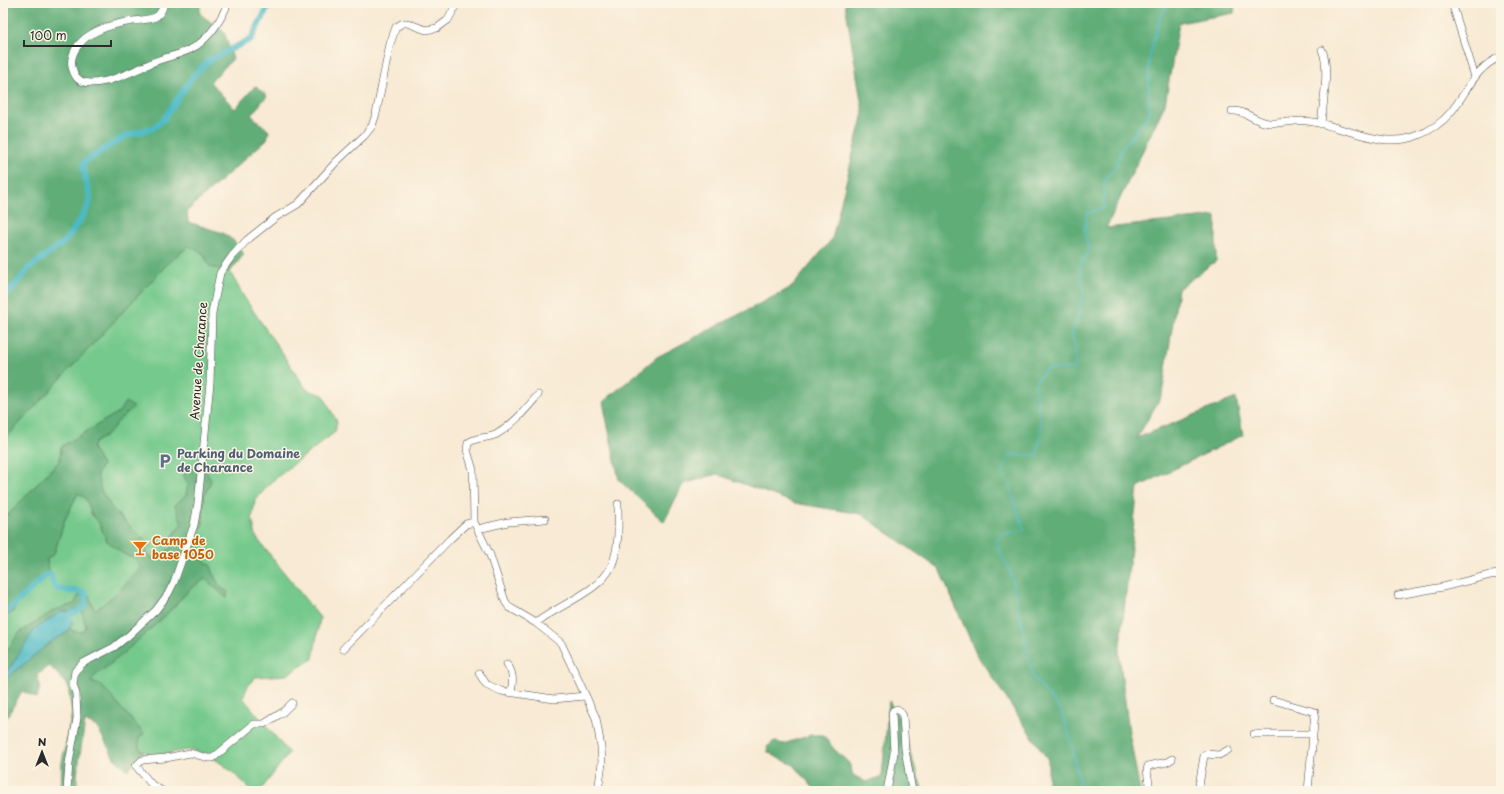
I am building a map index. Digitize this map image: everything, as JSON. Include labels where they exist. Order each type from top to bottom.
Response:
[{"type":"street","points":[[164,3],[161,11],[156,17],[118,24],[86,37],[72,58],[74,76],[84,82],[99,83],[110,81],[158,60],[188,50],[195,46],[214,29],[223,15],[228,3]]},
{"type":"street","name":"Avenue de Charance","points":[[67,791],[69,763],[77,718],[76,694],[73,684],[75,672],[83,663],[114,646],[128,636],[156,610],[168,594],[174,582],[194,525],[198,503],[210,390],[212,313],[220,273],[225,264],[247,240],[276,217],[298,204],[337,161],[364,136],[372,126],[376,114],[390,44],[396,26],[407,23],[426,30],[437,28],[448,20],[457,3]]},
{"type":"street","points":[[1452,3],[1475,77]]},
{"type":"street","points":[[1321,124],[1326,66],[1325,57],[1322,50]]},
{"type":"street","points":[[1232,112],[1244,112],[1258,120],[1270,123],[1306,121],[1370,138],[1407,139],[1434,128],[1441,122],[1451,112],[1475,77],[1487,64],[1501,57]]},
{"type":"street","points":[[538,395],[519,416],[496,434],[474,439],[468,443],[467,450],[473,470],[476,525],[490,555],[500,589],[509,607],[536,623],[561,643],[593,711],[598,727],[602,763],[598,791]]},
{"type":"street","points":[[536,623],[599,583],[606,576],[612,567],[618,538],[618,504]]},
{"type":"street","points":[[343,649],[466,524],[476,525],[545,519]]},
{"type":"street","points":[[1398,595],[1443,587],[1490,575],[1501,574]]},
{"type":"street","points":[[507,664],[512,671],[513,681],[510,692]]},
{"type":"street","points":[[479,673],[486,684],[501,691],[554,699],[585,696]]},
{"type":"street","points":[[1273,700],[1315,712],[1308,791]]},
{"type":"street","points":[[162,791],[152,785],[136,766],[142,760],[166,758],[190,753],[213,758],[254,724],[264,724],[283,712],[292,703]]},
{"type":"street","points":[[886,791],[894,753],[892,713],[897,709],[900,710],[903,716],[905,749],[912,791]]},
{"type":"street","points":[[1254,734],[1313,734]]},
{"type":"street","points":[[1198,791],[1204,756],[1206,754],[1219,756],[1228,750]]},
{"type":"street","points":[[1150,791],[1147,770],[1148,766],[1167,762],[1172,759]]},
{"type":"green space","points":[[3,3],[200,3],[200,14],[224,32],[233,59],[210,82],[235,109],[255,86],[267,96],[251,115],[269,131],[267,139],[187,211],[188,222],[223,233],[234,241],[244,254],[230,272],[210,267],[203,253],[189,246],[171,260],[3,441]]},
{"type":"green space","points":[[845,3],[1235,3],[1234,13],[1179,23],[1165,104],[1106,228],[1216,216],[1216,261],[1178,289],[1162,395],[1137,438],[1236,398],[1243,435],[1138,487],[1119,654],[1129,732],[1140,791],[1048,791],[1048,760],[977,655],[939,569],[861,514],[794,503],[717,474],[683,484],[664,522],[619,480],[603,402],[657,357],[792,287],[832,239],[863,113]]},
{"type":"green space","points":[[189,246],[203,253],[210,267],[230,272],[244,297],[307,390],[323,395],[337,422],[335,432],[271,482],[255,501],[252,518],[256,537],[320,618],[313,659],[286,675],[256,677],[248,685],[243,698],[289,753],[260,791],[253,791],[219,762],[211,757],[195,751],[188,750],[167,754],[153,754],[139,748],[139,738],[144,734],[126,713],[91,682],[95,676],[119,657],[166,615],[191,588],[205,579],[227,598],[227,591],[222,589],[215,578],[211,566],[200,557],[197,534],[203,524],[204,496],[211,481],[189,484],[186,496],[175,505],[182,523],[173,536],[172,548],[154,559],[145,552],[150,546],[114,511],[101,491],[97,474],[102,465],[92,448],[95,442],[106,436],[121,418],[133,407],[119,412],[61,447],[60,460],[8,515],[3,512],[3,441],[171,260]]},
{"type":"green space","points":[[125,402],[134,407],[121,418],[106,436],[95,442],[92,448],[102,466],[97,474],[101,491],[114,511],[151,546],[145,553],[154,559],[172,548],[173,536],[182,523],[175,505],[186,495],[188,484],[183,475],[189,469],[206,470],[211,481],[204,496],[203,524],[197,534],[200,557],[211,566],[215,578],[222,589],[227,591],[227,598],[205,579],[191,588],[166,615],[119,657],[95,676],[91,682],[101,685],[144,734],[139,738],[139,748],[144,753],[128,770],[114,758],[97,727],[85,721],[77,775],[77,791],[61,791],[62,762],[72,713],[68,686],[50,666],[37,675],[40,686],[37,698],[22,691],[3,724],[3,681],[53,640],[65,634],[70,628],[72,631],[82,632],[86,627],[82,610],[76,608],[71,612],[62,611],[35,629],[9,669],[3,674],[3,657],[19,633],[55,610],[74,604],[79,595],[89,595],[93,608],[97,609],[117,593],[140,568],[135,558],[125,555],[107,541],[98,521],[92,515],[86,499],[78,493],[65,519],[54,554],[47,559],[48,572],[18,600],[13,612],[3,618],[3,512],[8,515],[60,460],[61,447],[119,412]]},
{"type":"green space","points":[[78,493],[86,498],[92,515],[98,521],[107,541],[125,555],[135,558],[140,568],[117,593],[97,609],[93,608],[92,602],[74,604],[55,610],[19,633],[3,657],[3,618],[13,612],[18,600],[47,572],[47,559],[54,553],[65,519]]},
{"type":"green space","points":[[76,608],[82,610],[86,627],[82,632],[72,631],[70,628],[72,624],[71,612]]},
{"type":"green space","points":[[889,701],[898,716],[923,791],[816,791],[794,765],[768,752],[767,747],[774,741],[783,744],[811,735],[823,735],[834,749],[849,763],[853,775],[866,782],[882,776]]},
{"type":"water","points":[[62,611],[71,612],[72,624],[65,634],[53,640],[3,681],[3,674],[9,669],[35,629]]},
{"type":"waterway","points":[[3,300],[28,269],[65,241],[81,219],[89,204],[90,197],[83,164],[125,136],[153,128],[163,120],[194,75],[208,61],[251,39],[270,3]]},
{"type":"waterway","points":[[1081,791],[1068,730],[1060,709],[1033,677],[1010,571],[995,542],[1002,534],[1024,530],[1010,488],[1002,471],[1010,455],[1037,455],[1042,426],[1034,384],[1047,369],[1075,368],[1076,355],[1072,335],[1084,293],[1080,265],[1089,251],[1084,230],[1087,213],[1104,208],[1104,180],[1116,168],[1121,150],[1149,115],[1149,58],[1160,17],[1169,3]]},
{"type":"waterway","points":[[3,615],[46,575],[51,575],[53,584],[56,588],[85,593],[85,606],[72,614],[67,620]]},
{"type":"place","name":"Parking du Domaine de Charance","points":[[165,461]]},
{"type":"place","name":"Camp de base 1050","points":[[140,548]]}]
